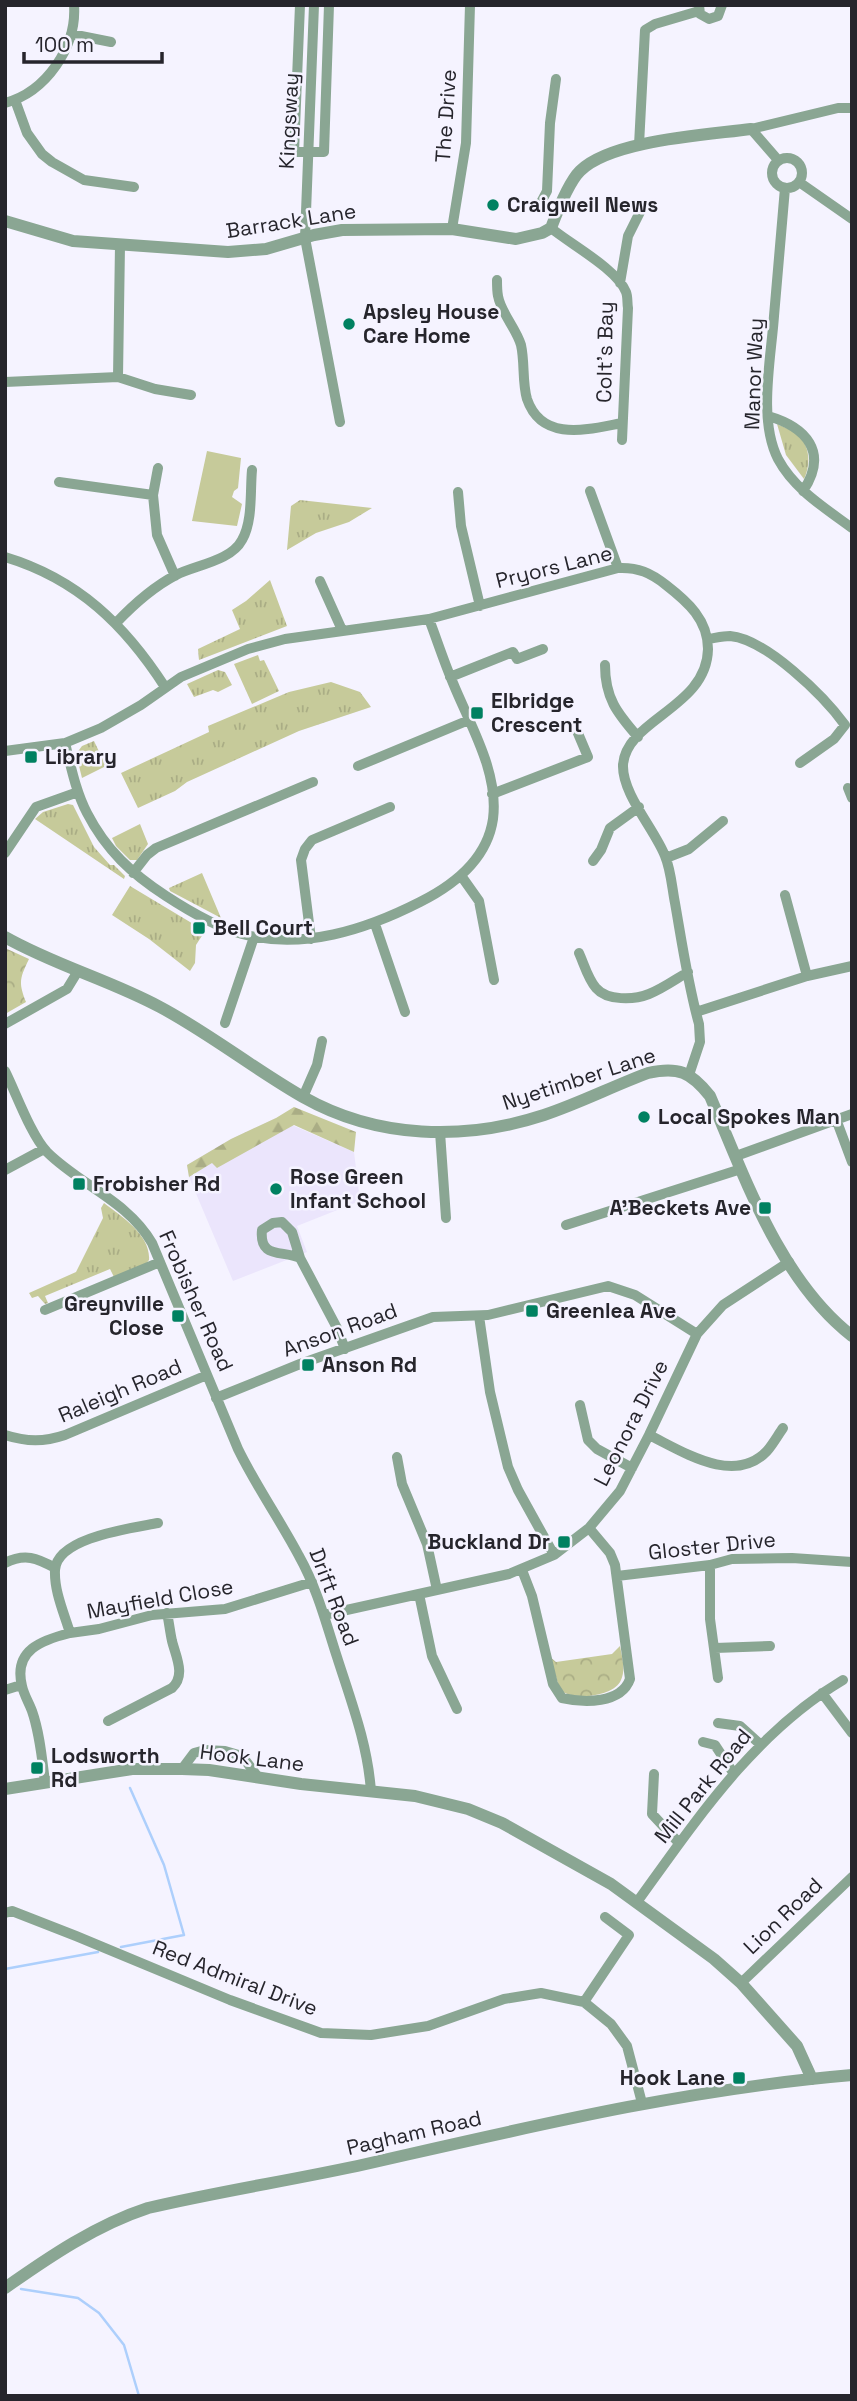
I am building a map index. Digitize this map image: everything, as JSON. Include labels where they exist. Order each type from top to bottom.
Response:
[{"type":"street","points":[[74,5],[71,34],[50,74],[38,86],[10,102],[27,133],[42,154],[52,162],[84,180],[134,187]]},
{"type":"street","points":[[300,5],[294,152],[324,152],[329,5]]},
{"type":"street","name":"Kingsway","points":[[314,5],[304,238],[340,422]]},
{"type":"street","name":"The Drive","points":[[452,229],[466,143],[470,5]]},
{"type":"street","points":[[639,145],[645,30],[654,24],[699,8],[705,18],[712,19],[720,13],[722,5]]},
{"type":"street","points":[[71,34],[111,42]]},
{"type":"street","points":[[538,208],[547,191],[550,123],[556,79]]},
{"type":"street","points":[[551,228],[579,172],[608,154],[639,145],[751,129],[838,108],[852,108]]},
{"type":"street","points":[[751,129],[778,160]]},
{"type":"street","points":[[788,158],[796,161],[801,169],[799,182],[785,188],[777,184],[772,176],[773,167],[778,160],[788,158]]},
{"type":"street","points":[[799,182],[852,219]]},
{"type":"street","name":"Manor Way","points":[[785,188],[768,431],[777,456],[803,491],[852,528]]},
{"type":"street","name":"Colt's Bay","points":[[620,283],[628,236],[644,204]]},
{"type":"street","name":"Barrack Lane","points":[[5,221],[73,241],[229,253],[266,249],[342,230],[426,227],[516,239],[551,228]]},
{"type":"street","name":"Colt's Bay","points":[[551,228],[579,246],[620,283],[626,292],[628,308],[622,440]]},
{"type":"street","points":[[118,377],[120,246]]},
{"type":"street","name":"Colt's Bay","points":[[497,280],[498,298],[517,332],[528,401],[541,420],[553,427],[569,431],[584,431],[622,423]]},
{"type":"street","points":[[5,382],[118,377],[155,389],[191,395]]},
{"type":"street","points":[[768,416],[793,425],[806,436],[814,463],[809,482],[803,491]]},
{"type":"street","points":[[158,468],[153,495],[158,535],[174,576]]},
{"type":"street","points":[[116,623],[141,598],[174,576],[225,555],[241,542],[247,527],[252,470]]},
{"type":"street","points":[[58,482],[153,495]]},
{"type":"street","points":[[590,491],[618,568]]},
{"type":"street","points":[[458,492],[461,526],[480,606]]},
{"type":"street","points":[[5,557],[42,570],[92,602],[116,623],[150,663],[165,687]]},
{"type":"street","name":"Pryors Lane","points":[[5,751],[65,743],[118,719],[181,677],[248,649],[285,639],[429,619],[618,568],[641,570],[654,575],[690,606],[705,625],[708,639]]},
{"type":"street","points":[[320,581],[342,630]]},
{"type":"street","points":[[65,743],[86,812],[116,857],[133,873],[186,909],[239,933],[282,940],[310,939],[375,924],[428,898],[462,877],[485,844],[493,819],[487,766],[429,619]]},
{"type":"street","points":[[689,1075],[700,1042],[696,1012],[666,858],[627,784],[623,768],[629,747],[693,689],[708,659],[708,639],[729,636],[761,647],[810,687],[848,726],[834,740],[800,763]]},
{"type":"street","points":[[450,677],[513,652],[517,659],[543,649]]},
{"type":"street","points":[[605,665],[605,684],[612,702],[638,737]]},
{"type":"street","points":[[358,766],[469,720]]},
{"type":"street","points":[[492,794],[587,757],[577,731]]},
{"type":"street","points":[[133,873],[156,848],[313,782]]},
{"type":"street","points":[[5,853],[36,807],[78,792]]},
{"type":"street","points":[[310,939],[301,860],[305,849],[312,840],[390,807]]},
{"type":"street","points":[[593,861],[610,828],[639,807]]},
{"type":"street","points":[[666,858],[689,849],[723,821]]},
{"type":"street","points":[[462,877],[479,901],[494,980]]},
{"type":"street","points":[[785,895],[807,976]]},
{"type":"street","points":[[375,924],[405,1012]]},
{"type":"street","name":"Nyetimber Lane","points":[[5,937],[160,1006],[303,1097],[347,1117],[382,1127],[410,1132],[485,1128],[542,1115],[616,1085],[663,1070],[689,1075],[700,1083],[710,1096],[741,1169],[789,1262],[820,1307],[852,1336]]},
{"type":"street","points":[[225,1023],[254,937]]},
{"type":"street","points":[[579,953],[591,981],[597,990],[606,996],[628,998],[648,995],[688,972]]},
{"type":"street","points":[[696,1012],[807,976],[852,966]]},
{"type":"street","points":[[5,1024],[67,989],[78,971]]},
{"type":"street","points":[[303,1097],[317,1065],[322,1041]]},
{"type":"street","points":[[5,1071],[44,1149],[5,1170]]},
{"type":"street","points":[[736,1156],[852,1114]]},
{"type":"street","points":[[836,1119],[852,1162]]},
{"type":"street","points":[[440,1132],[446,1218]]},
{"type":"street","name":"Frobisher Road","points":[[44,1149],[135,1220],[146,1234],[230,1429]]},
{"type":"street","points":[[566,1225],[741,1169]]},
{"type":"street","points":[[300,1258],[337,1328],[345,1349]]},
{"type":"street","points":[[45,1310],[160,1262]]},
{"type":"street","name":"Leonora Drive","points":[[324,1615],[522,1570],[554,1555],[589,1528],[620,1491],[697,1334],[723,1306],[789,1262]]},
{"type":"street","name":"Anson Road","points":[[216,1398],[433,1317],[479,1316],[608,1286],[635,1295],[697,1334]]},
{"type":"street","points":[[479,1316],[490,1392],[508,1466],[518,1490],[554,1555]]},
{"type":"street","name":"Raleigh Road","points":[[5,1435],[48,1441],[207,1375]]},
{"type":"street","points":[[580,1405],[588,1440],[597,1449],[632,1468]]},
{"type":"street","points":[[649,1435],[708,1463],[729,1466],[748,1462],[765,1453],[783,1428]]},
{"type":"street","name":"Drift Road","points":[[230,1429],[250,1473],[312,1582],[364,1742],[369,1765],[370,1792]]},
{"type":"street","points":[[397,1457],[402,1484],[427,1544],[437,1590]]},
{"type":"street","points":[[5,1563],[15,1558],[31,1557],[55,1568],[63,1553],[90,1538],[158,1523]]},
{"type":"street","points":[[522,1570],[532,1596],[553,1684],[562,1698],[578,1701],[610,1698],[620,1694],[626,1689],[630,1679],[617,1576],[610,1553],[589,1528]]},
{"type":"street","name":"Gloster Drive","points":[[617,1576],[709,1565],[732,1559],[792,1558],[852,1562]]},
{"type":"street","points":[[709,1565],[710,1619],[718,1678]]},
{"type":"street","name":"Mayfield Close","points":[[55,1568],[58,1596],[70,1633],[167,1613],[225,1609],[312,1582]]},
{"type":"street","points":[[419,1594],[432,1656],[457,1709]]},
{"type":"street","points":[[108,1721],[178,1683],[180,1675],[167,1613]]},
{"type":"street","points":[[45,1782],[33,1713],[22,1685],[21,1666],[28,1650],[49,1638],[70,1633]]},
{"type":"street","points":[[715,1648],[770,1646]]},
{"type":"street","name":"Mill Park Road","points":[[637,1902],[734,1773],[795,1712],[844,1680]]},
{"type":"street","points":[[5,1689],[22,1685]]},
{"type":"street","points":[[822,1693],[852,1733]]},
{"type":"street","points":[[719,1723],[740,1726],[761,1745]]},
{"type":"street","points":[[703,1742],[715,1745],[734,1773]]},
{"type":"street","points":[[182,1769],[194,1753],[205,1750],[225,1751],[242,1756],[258,1777]]},
{"type":"street","name":"Hook Lane","points":[[5,1789],[132,1769],[182,1769],[415,1796],[468,1808],[502,1823],[611,1884],[714,1959],[741,1983],[797,2046],[812,2079]]},
{"type":"street","points":[[654,1774],[652,1814],[679,1843]]},
{"type":"street","name":"Lion Road","points":[[741,1983],[852,1877]]},
{"type":"street","name":"Red Admiral Drive","points":[[5,1913],[12,1911],[230,2000],[321,2033],[371,2035],[428,2026],[504,1999],[541,1993],[584,2002],[611,2024],[627,2046],[642,2103]]},
{"type":"street","points":[[584,2002],[629,1935],[605,1917]]},
{"type":"street","name":"Pagham Road","points":[[5,2288],[90,2234],[148,2208],[307,2177],[642,2103],[812,2079],[852,2076]]},
{"type":"shaded area","name":"Rose Green Infant School","points":[[276,1118],[354,1152],[360,1201],[297,1226],[307,1252],[233,1281],[189,1177],[187,1165],[231,1139]]},
{"type":"green space","points":[[777,424],[796,433],[805,444],[808,467],[804,479],[786,455]]},
{"type":"green space","points":[[207,451],[241,458],[238,488],[232,497],[242,504],[237,526],[192,521]]},
{"type":"green space","points":[[300,500],[372,508],[349,522],[316,533],[287,550],[291,506]]},
{"type":"green space","points":[[270,580],[287,626],[199,660],[198,649],[240,629],[232,610]]},
{"type":"green space","points":[[258,655],[260,661],[264,660],[279,691],[252,704],[234,664]]},
{"type":"green space","points":[[218,670],[225,672],[232,685],[218,692],[213,690],[194,697],[187,684]]},
{"type":"green space","points":[[331,682],[360,692],[371,707],[299,731],[187,782],[175,791],[138,808],[121,773],[209,732],[208,726],[289,692]]},
{"type":"green space","points":[[94,741],[106,766],[82,778],[76,754],[82,746]]},
{"type":"green space","points":[[68,804],[73,805],[94,847],[110,865],[114,865],[125,876],[124,879],[35,819],[43,812]]},
{"type":"green space","points":[[140,824],[148,844],[137,860],[130,860],[112,838]]},
{"type":"green space","points":[[202,873],[221,918],[170,891],[169,888]]},
{"type":"green space","points":[[130,886],[205,931],[196,945],[195,963],[190,971],[112,915]]},
{"type":"green space","points":[[5,948],[29,959],[21,980],[26,1002],[5,1014]]},
{"type":"green space","points":[[294,1107],[356,1132],[354,1152],[294,1125],[217,1168],[212,1163],[189,1177],[187,1165]]},
{"type":"green space","points":[[104,1203],[140,1234],[145,1242],[149,1260],[145,1265],[114,1277],[110,1269],[45,1296],[48,1303],[45,1304],[38,1296],[32,1298],[29,1293],[76,1272],[103,1218],[101,1208]]},
{"type":"green space","points":[[620,1646],[623,1672],[617,1686],[602,1694],[583,1696],[560,1690],[550,1657],[556,1662],[612,1654]]},
{"type":"waterway","points":[[121,1947],[184,1935],[164,1865],[130,1788]]},
{"type":"waterway","points":[[5,1969],[98,1952]]},
{"type":"waterway","points":[[21,2289],[78,2298],[99,2313],[124,2345],[139,2396]]},
{"type":"place","name":"Craigweil News","points":[[493,205]]},
{"type":"place","name":"Apsley House Care Home","points":[[349,324]]},
{"type":"place","name":"Elbridge Crescent","points":[[477,713]]},
{"type":"place","name":"Library","points":[[31,757]]},
{"type":"place","name":"Bell Court","points":[[199,928]]},
{"type":"place","name":"Local Spokes Man","points":[[644,1117]]},
{"type":"place","name":"Frobisher Rd","points":[[79,1184]]},
{"type":"place","name":"Rose Green Infant School","points":[[276,1189]]},
{"type":"place","name":"A'Beckets Ave","points":[[765,1208]]},
{"type":"place","name":"Greenlea Ave","points":[[532,1311]]},
{"type":"place","name":"Greynville Close","points":[[178,1316]]},
{"type":"place","name":"Anson Rd","points":[[308,1365]]},
{"type":"place","name":"Buckland Dr","points":[[564,1542]]},
{"type":"place","name":"Lodsworth Rd","points":[[37,1768]]},
{"type":"place","name":"Hook Lane","points":[[739,2078]]}]
